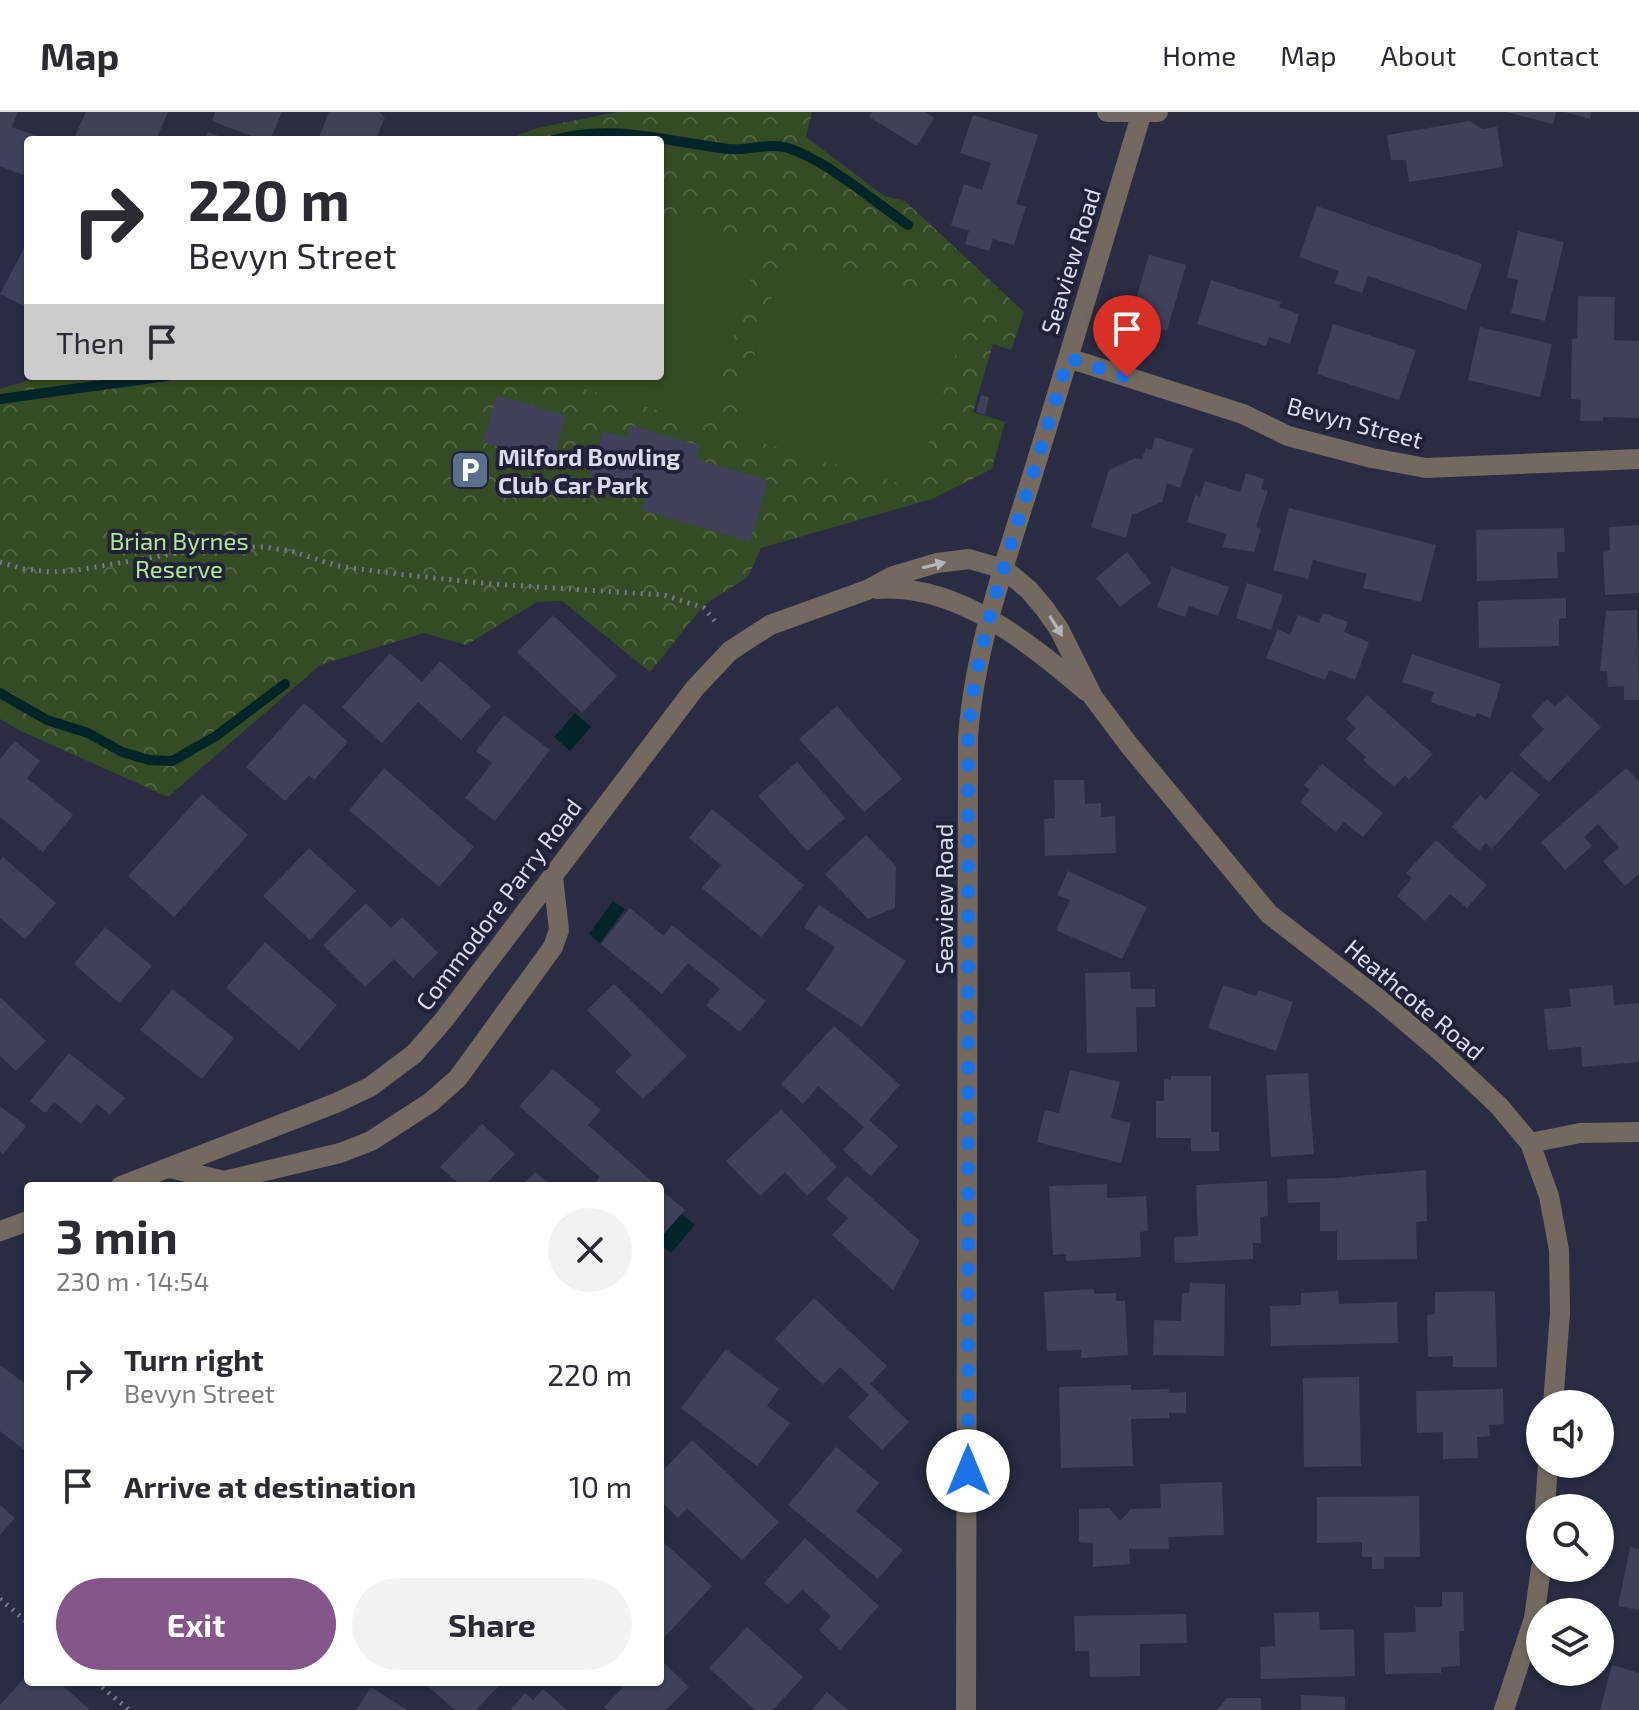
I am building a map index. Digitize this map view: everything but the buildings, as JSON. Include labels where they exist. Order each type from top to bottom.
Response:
[{"type":"street","points":[[1107,112],[1147,113]]},
{"type":"street","name":"Seaview Road","points":[[966,1710],[968,737],[971,694],[1004,569],[1147,113]]},
{"type":"street","name":"Bevyn Street","points":[[1068,358],[1243,414],[1288,436],[1372,458],[1426,468],[1639,459]]},
{"type":"street","name":"Commodore Parry Road","points":[[132,1182],[336,1103],[370,1087],[414,1054],[443,1021],[695,688],[730,651],[770,625],[867,590],[893,576],[937,563],[969,559],[1004,569]]},
{"type":"street","name":"Heathcote Road","points":[[1004,569],[1029,590],[1045,609],[1059,629],[1093,697],[1269,914],[1438,1049],[1499,1106],[1530,1143],[1549,1196],[1559,1250],[1560,1313],[1554,1390]]},
{"type":"street","name":"Commodore Parry Road","points":[[867,590],[903,587],[929,593],[989,619]]},
{"type":"street","name":"Heathcote Road","points":[[989,619],[1057,667],[1093,697]]},
{"type":"street","points":[[170,1168],[224,1181],[340,1153],[371,1141],[431,1102],[458,1078],[553,947],[559,930],[553,877]]},
{"type":"street","points":[[1530,1143],[1580,1133],[1639,1132]]},
{"type":"street","points":[[0,1231],[24,1222]]},
{"type":"street","points":[[1504,1710],[1534,1618],[1539,1582]]},
{"type":"path","points":[[0,562],[23,569],[52,572],[212,547],[264,547],[291,551],[338,566],[397,574],[492,584],[664,595],[704,608],[718,625]]},
{"type":"path","points":[[0,1599],[24,1620]]},
{"type":"path","points":[[101,1686],[129,1710]]},
{"type":"green space","name":"Brian Byrnes Reserve","points":[[617,112],[812,112],[806,137],[884,196],[905,201],[1024,312],[1011,350],[993,344],[973,412],[1005,422],[992,469],[932,499],[761,548],[748,577],[704,605],[650,672],[562,601],[537,602],[466,645],[424,633],[320,665],[168,797],[0,719],[0,389],[29,380],[664,380],[664,136],[516,136],[537,128]]},
{"type":"green space","points":[[664,213],[762,243],[707,425],[555,380],[664,380]]},
{"type":"green space","points":[[786,251],[970,305],[915,488],[731,434]]},
{"type":"shaded area","points":[[575,713],[591,727],[570,751],[554,737]]},
{"type":"shaded area","points":[[613,901],[625,909],[600,943],[589,934]]},
{"type":"shaded area","points":[[677,1210],[695,1225],[671,1253],[664,1247],[664,1225]]},
{"type":"waterway","points":[[571,136],[598,133],[641,136]]},
{"type":"waterway","points":[[664,139],[729,149],[784,147],[799,152],[831,170],[908,225]]},
{"type":"waterway","points":[[0,399],[138,380]]},
{"type":"waterway","points":[[0,693],[47,720],[88,733],[122,752],[149,760],[172,761],[216,736],[285,684]]},
{"type":"place","name":"Milford Bowling Club Car Park","points":[[470,470]]},
{"type":"route","points":[[968,1471],[968,737],[971,694],[1004,569],[1068,358],[1127,377]]}]
